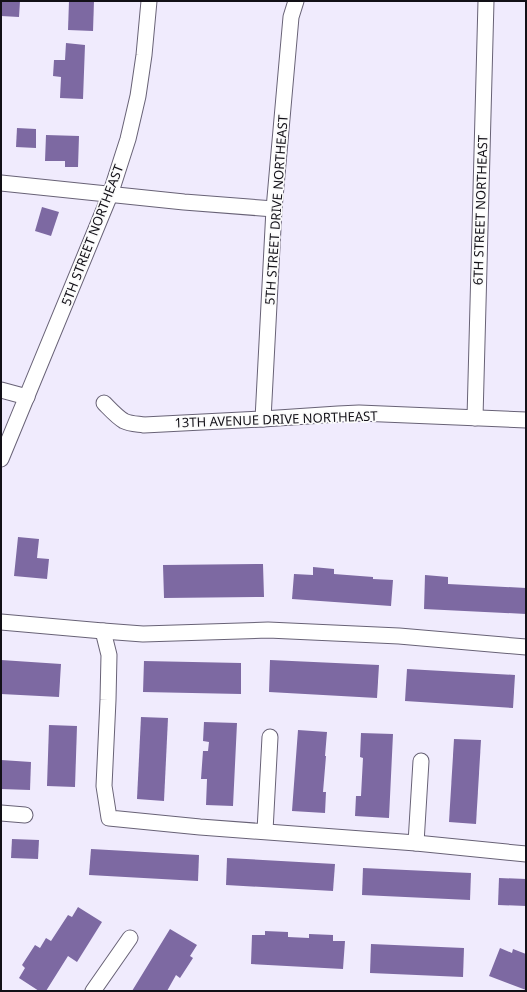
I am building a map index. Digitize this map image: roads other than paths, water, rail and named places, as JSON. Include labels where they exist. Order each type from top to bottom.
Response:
[{"type":"street","name":"5TH STREET NORTHEAST","points":[[1,459],[110,195],[128,139],[138,96],[144,55],[149,1]]},
{"type":"street","name":"5TH STREET DRIVE NORTHEAST","points":[[263,419],[274,209],[291,17],[296,1]]},
{"type":"street","name":"6TH STREET NORTHEAST","points":[[474,418],[486,1]]},
{"type":"street","points":[[1,183],[78,190],[110,195],[274,209]]},
{"type":"street","points":[[1,390],[27,396]]},
{"type":"street","name":"13TH AVENUE DRIVE NORTHEAST","points":[[104,403],[124,421],[136,424],[263,419],[359,413],[526,420]]},
{"type":"street","points":[[1,622],[143,634],[268,630],[399,636],[526,647]]},
{"type":"street","points":[[103,631],[109,656],[104,786],[109,818],[200,827],[416,843],[526,854]]},
{"type":"street","points":[[265,832],[270,737]]},
{"type":"street","points":[[416,843],[421,761]]},
{"type":"street","points":[[1,813],[25,815]]},
{"type":"street","points":[[93,991],[130,938]]}]
